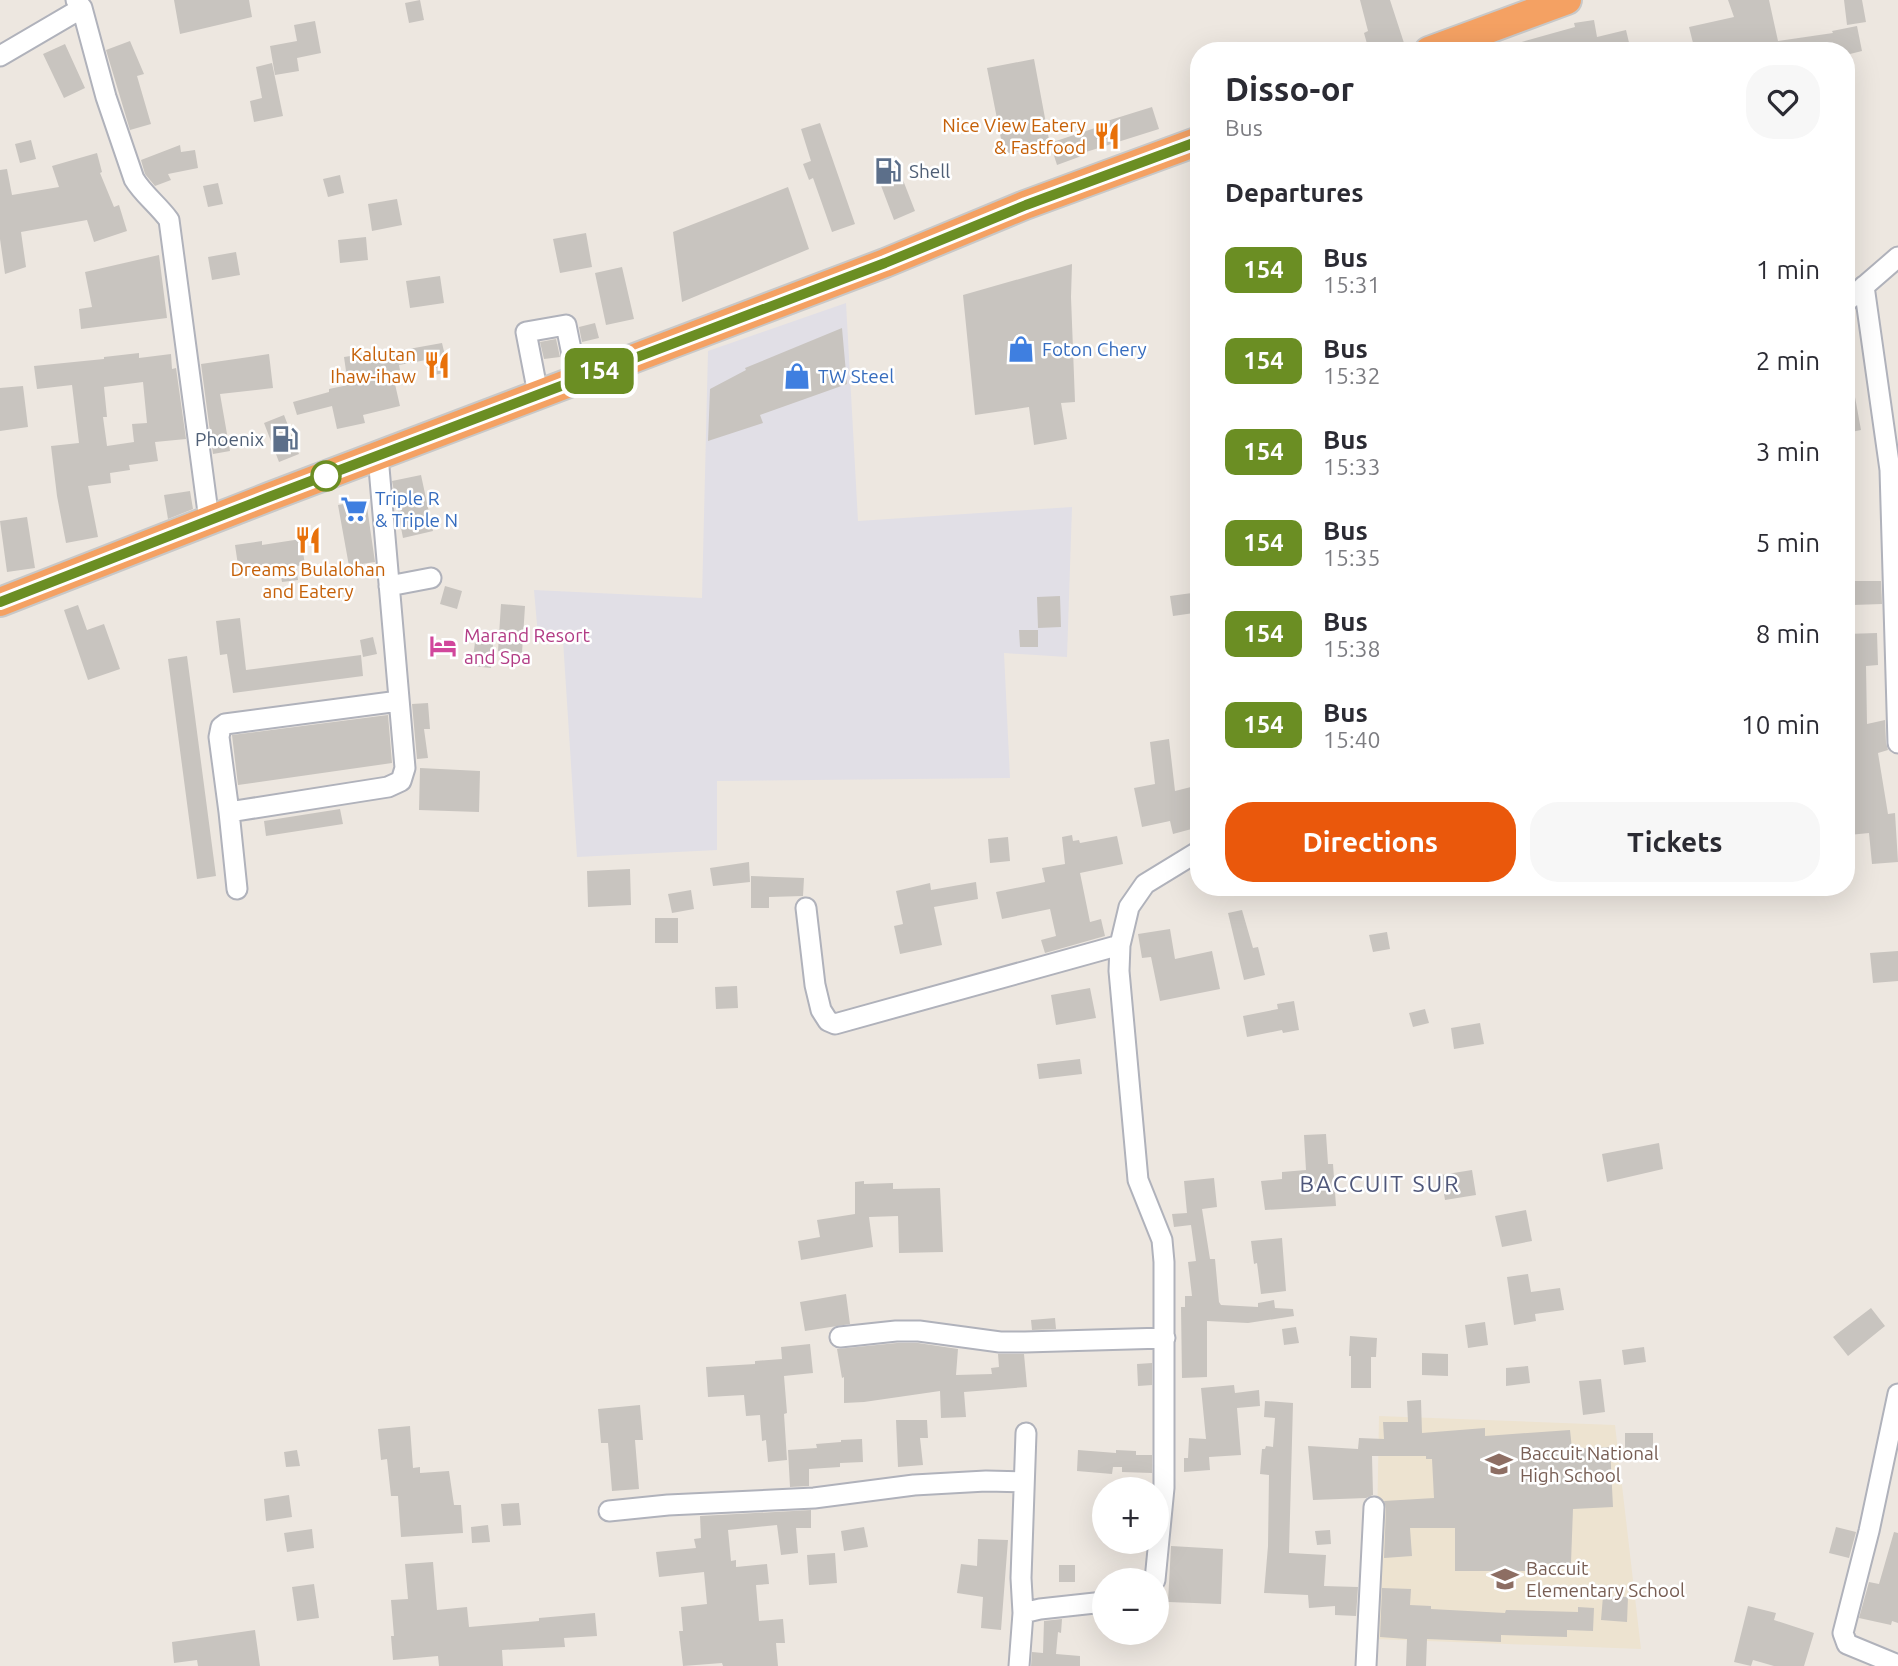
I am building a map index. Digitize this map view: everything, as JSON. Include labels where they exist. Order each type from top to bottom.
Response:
[{"type":"highway","points":[[1453,42],[1567,0]]},
{"type":"highway","points":[[0,602],[885,263],[1026,205],[1190,144]]},
{"type":"street","points":[[0,56],[79,4],[106,97],[134,179],[169,220],[209,520]]},
{"type":"street","points":[[1855,294],[1898,257]]},
{"type":"street","points":[[1864,286],[1890,470],[1898,743]]},
{"type":"street","points":[[538,394],[526,332],[566,325],[577,379]]},
{"type":"street","points":[[229,812],[396,785],[401,781],[405,768],[377,456]]},
{"type":"street","points":[[389,586],[431,579]]},
{"type":"street","points":[[237,889],[219,737],[221,727],[225,723],[399,701]]},
{"type":"street","points":[[1155,1568],[1164,1489],[1165,1338],[1162,1240],[1138,1180],[1118,971],[1120,945],[1129,907],[1145,884],[1190,856]]},
{"type":"street","points":[[806,908],[818,1001],[828,1021],[835,1024],[1120,945]]},
{"type":"street","points":[[840,1337],[908,1331],[1025,1342],[1165,1338]]},
{"type":"street","points":[[1898,1394],[1870,1531],[1843,1633],[1847,1644],[1898,1665]]},
{"type":"street","points":[[1019,1666],[1023,1613],[1021,1578],[1026,1433]]},
{"type":"street","points":[[609,1511],[668,1505],[814,1498],[915,1485],[986,1480],[1024,1482]]},
{"type":"street","points":[[1366,1666],[1374,1507]]},
{"type":"street","points":[[1023,1613],[1092,1603]]},
{"type":"shaded area","points":[[846,303],[858,521],[1072,507],[1067,657],[1004,653],[1010,778],[717,781],[717,850],[577,857],[563,640],[538,636],[534,590],[702,598],[708,351]]},
{"type":"shaded area","name":"Baccuit Elementary School","points":[[1379,1416],[1615,1425],[1641,1649],[1375,1639]]},
{"type":"building","points":[[174,0],[249,0],[252,17],[180,34]]},
{"type":"building","points":[[420,0],[424,20],[409,23],[405,3]]},
{"type":"building","points":[[1360,0],[1390,0],[1404,42],[1366,42],[1364,33],[1368,31]]},
{"type":"building","points":[[1728,0],[1769,0],[1778,41],[1833,33],[1832,31],[1857,26],[1862,51],[1855,53],[1855,42],[1693,42],[1689,27],[1734,17]]},
{"type":"building","points":[[1844,0],[1862,0],[1866,22],[1847,25]]},
{"type":"building","points":[[1594,20],[1597,37],[1626,30],[1629,42],[1522,42],[1575,27],[1574,23]]},
{"type":"building","points":[[315,21],[321,53],[297,58],[299,71],[275,75],[270,46],[297,41],[294,25]]},
{"type":"building","points":[[130,41],[144,74],[137,76],[151,124],[130,130],[106,50]]},
{"type":"building","points":[[65,44],[85,88],[64,98],[43,54]]},
{"type":"building","points":[[1034,59],[1050,145],[1004,154],[987,68]]},
{"type":"building","points":[[272,63],[283,116],[254,122],[250,101],[262,98],[256,67]]},
{"type":"building","points":[[1152,107],[1159,129],[1086,152],[1087,154],[1057,165],[1050,143],[1095,128],[1094,125]]},
{"type":"building","points":[[820,123],[855,224],[832,232],[813,178],[809,180],[803,164],[811,161],[801,129]]},
{"type":"building","points":[[31,140],[36,159],[20,163],[15,144]]},
{"type":"building","points":[[180,145],[181,152],[195,150],[198,168],[168,174],[171,180],[155,186],[145,174],[141,160]]},
{"type":"building","points":[[97,153],[102,172],[100,173],[114,207],[119,205],[127,231],[94,242],[87,220],[21,232],[26,267],[5,274],[0,239],[0,170],[7,169],[12,195],[59,187],[52,166]]},
{"type":"building","points":[[340,175],[344,193],[328,197],[323,179]]},
{"type":"building","points":[[901,175],[915,211],[894,220],[880,183]]},
{"type":"building","points":[[218,183],[223,204],[208,207],[203,186]]},
{"type":"building","points":[[788,187],[809,249],[682,302],[673,232]]},
{"type":"building","points":[[397,199],[402,225],[372,231],[368,204]]},
{"type":"building","points":[[586,233],[592,267],[560,273],[553,239]]},
{"type":"building","points":[[366,237],[368,260],[340,263],[338,240]]},
{"type":"building","points":[[236,252],[240,275],[212,280],[208,257]]},
{"type":"building","points":[[159,255],[167,318],[81,329],[79,309],[92,307],[85,272]]},
{"type":"building","name":"Foton Chery","points":[[1072,264],[1075,402],[1061,403],[1067,439],[1034,445],[1029,407],[975,415],[963,295]]},
{"type":"building","points":[[622,267],[634,319],[606,325],[595,273]]},
{"type":"building","points":[[440,276],[444,303],[410,308],[406,281]]},
{"type":"building","points":[[595,323],[599,338],[582,342],[579,327]]},
{"type":"building","name":"TW Steel","points":[[842,328],[847,384],[760,415],[763,423],[708,441],[710,389],[746,370],[745,368]]},
{"type":"building","points":[[556,339],[560,357],[544,359],[540,342]]},
{"type":"building","points":[[442,343],[449,372],[429,376],[426,360],[399,365],[400,370],[392,371],[400,406],[363,415],[365,423],[337,429],[332,406],[297,415],[293,402],[348,385],[344,357],[364,354],[364,357]]},
{"type":"building","points":[[139,353],[139,358],[171,354],[172,369],[176,368],[186,439],[155,442],[158,461],[129,465],[130,470],[110,473],[111,483],[88,486],[98,537],[66,543],[51,446],[79,443],[72,385],[37,389],[34,366]],"holes":[[[143,382],[147,423],[132,424],[134,442],[107,446],[103,417],[107,417],[104,387]]]},
{"type":"building","points":[[269,354],[273,388],[220,394],[230,451],[213,454],[201,364]]},
{"type":"building","points":[[23,386],[28,427],[0,431],[0,388]]},
{"type":"building","points":[[1855,397],[1861,430],[1855,431]]},
{"type":"building","points":[[284,415],[299,454],[279,462],[264,423]]},
{"type":"building","points":[[421,475],[433,531],[403,538],[392,481]]},
{"type":"building","points":[[190,491],[193,509],[168,519],[164,495]]},
{"type":"building","points":[[366,500],[375,562],[349,566],[338,505]]},
{"type":"building","points":[[27,517],[35,568],[7,572],[0,521]]},
{"type":"building","points":[[301,539],[305,565],[296,566],[298,580],[282,582],[279,566],[239,572],[235,545],[262,541],[262,545]]},
{"type":"building","points":[[1855,581],[1881,581],[1882,604],[1855,605]]},
{"type":"building","points":[[445,586],[462,591],[457,609],[440,604]]},
{"type":"building","points":[[1190,593],[1190,614],[1173,616],[1170,596]]},
{"type":"building","points":[[1060,596],[1061,627],[1038,628],[1037,597]]},
{"type":"building","points":[[501,604],[525,606],[522,653],[498,651]]},
{"type":"building","points":[[78,605],[87,630],[104,624],[120,669],[88,680],[64,610]]},
{"type":"building","points":[[240,618],[246,670],[361,655],[363,676],[233,693],[227,654],[220,655],[216,621]]},
{"type":"building","points":[[1019,630],[1038,630],[1038,647],[1020,647]]},
{"type":"building","points":[[1877,633],[1878,665],[1866,666],[1867,724],[1885,720],[1888,750],[1878,753],[1888,814],[1895,813],[1898,862],[1872,864],[1869,833],[1855,834],[1855,634]]},
{"type":"building","points":[[373,637],[377,654],[363,657],[360,640]]},
{"type":"building","points":[[475,642],[493,644],[491,668],[472,666]]},
{"type":"building","points":[[187,656],[216,876],[197,879],[168,659]]},
{"type":"building","points":[[428,703],[430,729],[424,729],[428,758],[417,759],[412,704]]},
{"type":"building","points":[[388,715],[392,763],[238,785],[232,735]]},
{"type":"building","points":[[1169,739],[1175,791],[1190,787],[1190,829],[1173,834],[1170,821],[1142,827],[1134,788],[1155,784],[1150,742]]},
{"type":"building","points":[[420,768],[480,771],[479,812],[419,810]]},
{"type":"building","points":[[340,809],[343,824],[266,836],[264,821]]},
{"type":"building","points":[[1072,835],[1073,841],[1079,840],[1080,843],[1117,836],[1123,864],[1080,873],[1090,922],[1101,919],[1105,936],[1045,953],[1041,940],[1056,936],[1050,909],[1002,919],[996,892],[1045,882],[1042,868],[1065,864],[1062,837]]},
{"type":"building","points":[[1008,837],[1010,861],[990,863],[988,839]]},
{"type":"building","points":[[749,862],[750,882],[713,886],[710,868]]},
{"type":"building","points":[[630,869],[631,905],[588,907],[587,871]]},
{"type":"building","points":[[751,876],[804,878],[803,896],[769,897],[769,908],[751,908]]},
{"type":"building","points":[[976,882],[978,899],[934,907],[942,945],[900,954],[894,926],[903,924],[896,891],[930,883],[931,890]]},
{"type":"building","points":[[691,890],[694,909],[672,913],[668,894]]},
{"type":"building","points":[[1242,910],[1253,948],[1258,947],[1265,975],[1244,980],[1228,913]]},
{"type":"building","points":[[655,918],[678,918],[678,943],[655,943]]},
{"type":"building","points":[[1170,929],[1175,959],[1212,951],[1220,989],[1160,1001],[1151,957],[1142,958],[1138,934]]},
{"type":"building","points":[[1387,932],[1390,949],[1373,952],[1369,935]]},
{"type":"building","points":[[1898,951],[1898,981],[1873,983],[1870,953]]},
{"type":"building","points":[[737,986],[738,1008],[716,1009],[715,987]]},
{"type":"building","points":[[1090,988],[1096,1018],[1056,1025],[1051,995]]},
{"type":"building","points":[[1294,1001],[1299,1030],[1283,1033],[1282,1030],[1247,1037],[1243,1016],[1278,1009],[1277,1004]]},
{"type":"building","points":[[1425,1009],[1429,1023],[1413,1027],[1409,1013]]},
{"type":"building","points":[[1480,1023],[1484,1044],[1454,1049],[1451,1028]]},
{"type":"building","points":[[1080,1059],[1082,1074],[1039,1079],[1037,1064]]},
{"type":"building","points":[[1326,1134],[1328,1164],[1333,1164],[1336,1206],[1265,1210],[1261,1181],[1282,1179],[1282,1172],[1306,1170],[1304,1135]]},
{"type":"building","points":[[1659,1143],[1663,1169],[1607,1182],[1602,1154]]},
{"type":"building","points":[[1472,1170],[1476,1195],[1445,1200],[1441,1175]]},
{"type":"building","points":[[1214,1178],[1217,1207],[1202,1209],[1210,1259],[1215,1259],[1219,1302],[1221,1305],[1258,1307],[1258,1303],[1274,1300],[1275,1308],[1293,1309],[1294,1316],[1248,1323],[1207,1321],[1207,1377],[1182,1378],[1181,1307],[1185,1307],[1185,1296],[1192,1296],[1188,1262],[1196,1261],[1191,1225],[1174,1227],[1172,1214],[1187,1213],[1184,1181]]},
{"type":"building","points":[[864,1181],[864,1184],[893,1183],[893,1189],[940,1188],[943,1252],[899,1253],[898,1216],[869,1217],[873,1247],[801,1260],[798,1241],[820,1237],[817,1220],[855,1214],[855,1182]]},
{"type":"building","points":[[1526,1210],[1532,1241],[1502,1247],[1495,1216]]},
{"type":"building","points":[[1282,1238],[1286,1291],[1261,1294],[1251,1241]]},
{"type":"building","points":[[1528,1274],[1531,1292],[1560,1288],[1564,1310],[1535,1314],[1536,1321],[1514,1325],[1507,1277]]},
{"type":"building","points":[[846,1294],[850,1324],[805,1331],[800,1302]]},
{"type":"building","points":[[1871,1308],[1885,1326],[1848,1356],[1833,1337]]},
{"type":"building","points":[[1055,1318],[1056,1329],[1032,1330],[1031,1320]]},
{"type":"building","points":[[1485,1322],[1488,1345],[1468,1348],[1465,1325]]},
{"type":"building","points":[[1296,1327],[1299,1343],[1284,1345],[1282,1329]]},
{"type":"building","points":[[1350,1336],[1377,1338],[1376,1357],[1371,1357],[1371,1388],[1351,1388]]},
{"type":"building","points":[[897,1343],[958,1349],[956,1375],[992,1374],[991,1368],[999,1367],[998,1354],[1024,1354],[1027,1387],[964,1392],[966,1417],[941,1418],[940,1391],[844,1403],[844,1377],[842,1378],[837,1349]]},
{"type":"building","points":[[810,1344],[813,1373],[784,1376],[787,1460],[768,1462],[766,1440],[762,1441],[760,1415],[746,1416],[744,1395],[708,1397],[706,1367],[755,1364],[755,1361],[782,1359],[781,1347]]},
{"type":"building","points":[[1644,1347],[1646,1362],[1624,1365],[1622,1350]]},
{"type":"building","points":[[1422,1353],[1448,1354],[1448,1376],[1422,1375]]},
{"type":"building","points":[[1152,1363],[1152,1385],[1138,1386],[1137,1364]]},
{"type":"building","points":[[1528,1366],[1530,1383],[1506,1386],[1506,1368]]},
{"type":"building","points":[[1601,1379],[1605,1412],[1583,1415],[1579,1381]]},
{"type":"building","points":[[1234,1385],[1235,1393],[1259,1390],[1260,1406],[1237,1408],[1241,1455],[1209,1457],[1210,1470],[1184,1472],[1189,1438],[1206,1439],[1201,1388]]},
{"type":"building","points":[[1421,1400],[1422,1433],[1485,1428],[1485,1436],[1570,1430],[1572,1449],[1610,1447],[1613,1507],[1573,1509],[1571,1563],[1530,1564],[1530,1571],[1455,1571],[1455,1528],[1410,1528],[1412,1556],[1384,1558],[1384,1501],[1434,1498],[1432,1459],[1426,1459],[1426,1456],[1372,1456],[1373,1495],[1366,1498],[1313,1500],[1308,1446],[1358,1449],[1359,1438],[1384,1439],[1383,1422],[1408,1422],[1407,1401]]},
{"type":"building","points":[[1265,1401],[1293,1403],[1289,1553],[1326,1555],[1324,1586],[1358,1587],[1356,1616],[1335,1615],[1335,1606],[1309,1608],[1308,1595],[1264,1593],[1269,1475],[1260,1474],[1262,1449],[1266,1446],[1273,1447],[1275,1418],[1264,1417]]},
{"type":"building","points":[[640,1405],[643,1440],[635,1440],[639,1489],[612,1491],[608,1443],[601,1443],[598,1409]]},
{"type":"building","points":[[896,1420],[927,1420],[928,1438],[920,1438],[923,1465],[898,1467]]},
{"type":"building","points":[[410,1426],[413,1468],[420,1467],[420,1473],[449,1471],[454,1505],[461,1505],[463,1533],[401,1537],[398,1496],[391,1496],[387,1459],[381,1460],[378,1429]]},
{"type":"building","points":[[1625,1433],[1653,1433],[1653,1456],[1625,1456]]},
{"type":"building","points":[[862,1439],[863,1462],[809,1469],[809,1486],[790,1487],[788,1450],[817,1448],[816,1444]]},
{"type":"building","points":[[297,1450],[300,1466],[286,1467],[284,1452]]},
{"type":"building","points":[[1078,1450],[1116,1453],[1116,1450],[1136,1451],[1136,1455],[1152,1455],[1152,1473],[1122,1472],[1122,1467],[1113,1467],[1112,1474],[1077,1471]]},
{"type":"building","points":[[289,1495],[292,1517],[266,1521],[264,1499]]},
{"type":"building","points":[[519,1503],[521,1525],[503,1526],[501,1504]]},
{"type":"building","points":[[811,1510],[811,1528],[796,1528],[798,1553],[781,1555],[777,1525],[728,1530],[731,1561],[736,1560],[736,1567],[767,1564],[769,1584],[756,1585],[759,1621],[783,1619],[785,1643],[776,1643],[778,1666],[723,1666],[722,1663],[683,1666],[679,1631],[683,1631],[681,1607],[707,1604],[704,1572],[659,1577],[656,1552],[696,1548],[694,1539],[701,1538],[700,1516]]},
{"type":"building","points":[[488,1525],[490,1542],[472,1543],[471,1527]]},
{"type":"building","points":[[864,1527],[868,1547],[844,1551],[841,1531]]},
{"type":"building","points":[[1836,1527],[1856,1532],[1849,1558],[1829,1553]]},
{"type":"building","points":[[312,1529],[314,1548],[287,1552],[284,1533]]},
{"type":"building","points":[[1330,1530],[1331,1544],[1317,1545],[1315,1531]]},
{"type":"building","points":[[1894,1532],[1898,1533],[1898,1623],[1892,1621],[1891,1625],[1859,1618],[1869,1582],[1879,1584]]},
{"type":"building","points":[[978,1539],[1008,1540],[1001,1630],[981,1628],[983,1597],[957,1593],[961,1564],[977,1566]]},
{"type":"building","points":[[1171,1546],[1223,1549],[1221,1604],[1169,1602]]},
{"type":"building","points":[[835,1553],[837,1583],[809,1585],[807,1555]]},
{"type":"building","points":[[433,1562],[437,1610],[467,1607],[469,1627],[595,1613],[597,1636],[564,1638],[565,1647],[502,1650],[503,1666],[439,1666],[438,1656],[393,1660],[391,1600],[408,1599],[405,1564]]},
{"type":"building","points":[[1059,1565],[1075,1565],[1075,1582],[1059,1582]]},
{"type":"building","points":[[314,1584],[319,1618],[297,1621],[292,1587]]},
{"type":"building","points":[[1382,1588],[1411,1589],[1410,1605],[1431,1606],[1431,1609],[1505,1613],[1506,1610],[1578,1612],[1578,1607],[1594,1608],[1593,1631],[1567,1630],[1567,1637],[1501,1635],[1501,1642],[1427,1639],[1426,1666],[1406,1666],[1407,1639],[1380,1637]]},
{"type":"building","points":[[1603,1596],[1628,1597],[1627,1622],[1601,1620]]},
{"type":"building","points":[[1748,1606],[1776,1613],[1774,1620],[1814,1633],[1804,1666],[1774,1666],[1753,1660],[1751,1666],[1734,1662]]},
{"type":"building","points":[[1062,1619],[1056,1654],[1080,1656],[1080,1666],[1031,1666],[1032,1652],[1043,1653],[1044,1621]]},
{"type":"building","points":[[255,1630],[260,1666],[198,1666],[197,1660],[174,1663],[172,1642]]},
{"type":"bus line","name":"154","points":[[0,602],[885,263],[1026,205],[1190,144]]},
{"type":"place","name":"Nice View Eatery & Fastfood","points":[[1107,136]]},
{"type":"place","name":"Shell","points":[[888,171]]},
{"type":"place","name":"Foton Chery","points":[[1021,349]]},
{"type":"place","name":"Kalutan Ihaw-ihaw","points":[[437,365]]},
{"type":"place","name":"TW Steel","points":[[797,376]]},
{"type":"place","name":"Phoenix","points":[[285,439]]},
{"type":"place","name":"Triple R & Triple N","points":[[354,509]]},
{"type":"place","name":"Dreams Bulalohan and Eatery","points":[[308,540]]},
{"type":"place","name":"Marand Resort and Spa","points":[[443,646]]},
{"type":"place","name":"Baccuit National High School","points":[[1499,1464]]},
{"type":"place","name":"Baccuit Elementary School","points":[[1505,1579]]},
{"type":"district","name":"BACCUIT SUR","points":[[1380,1184]]}]
